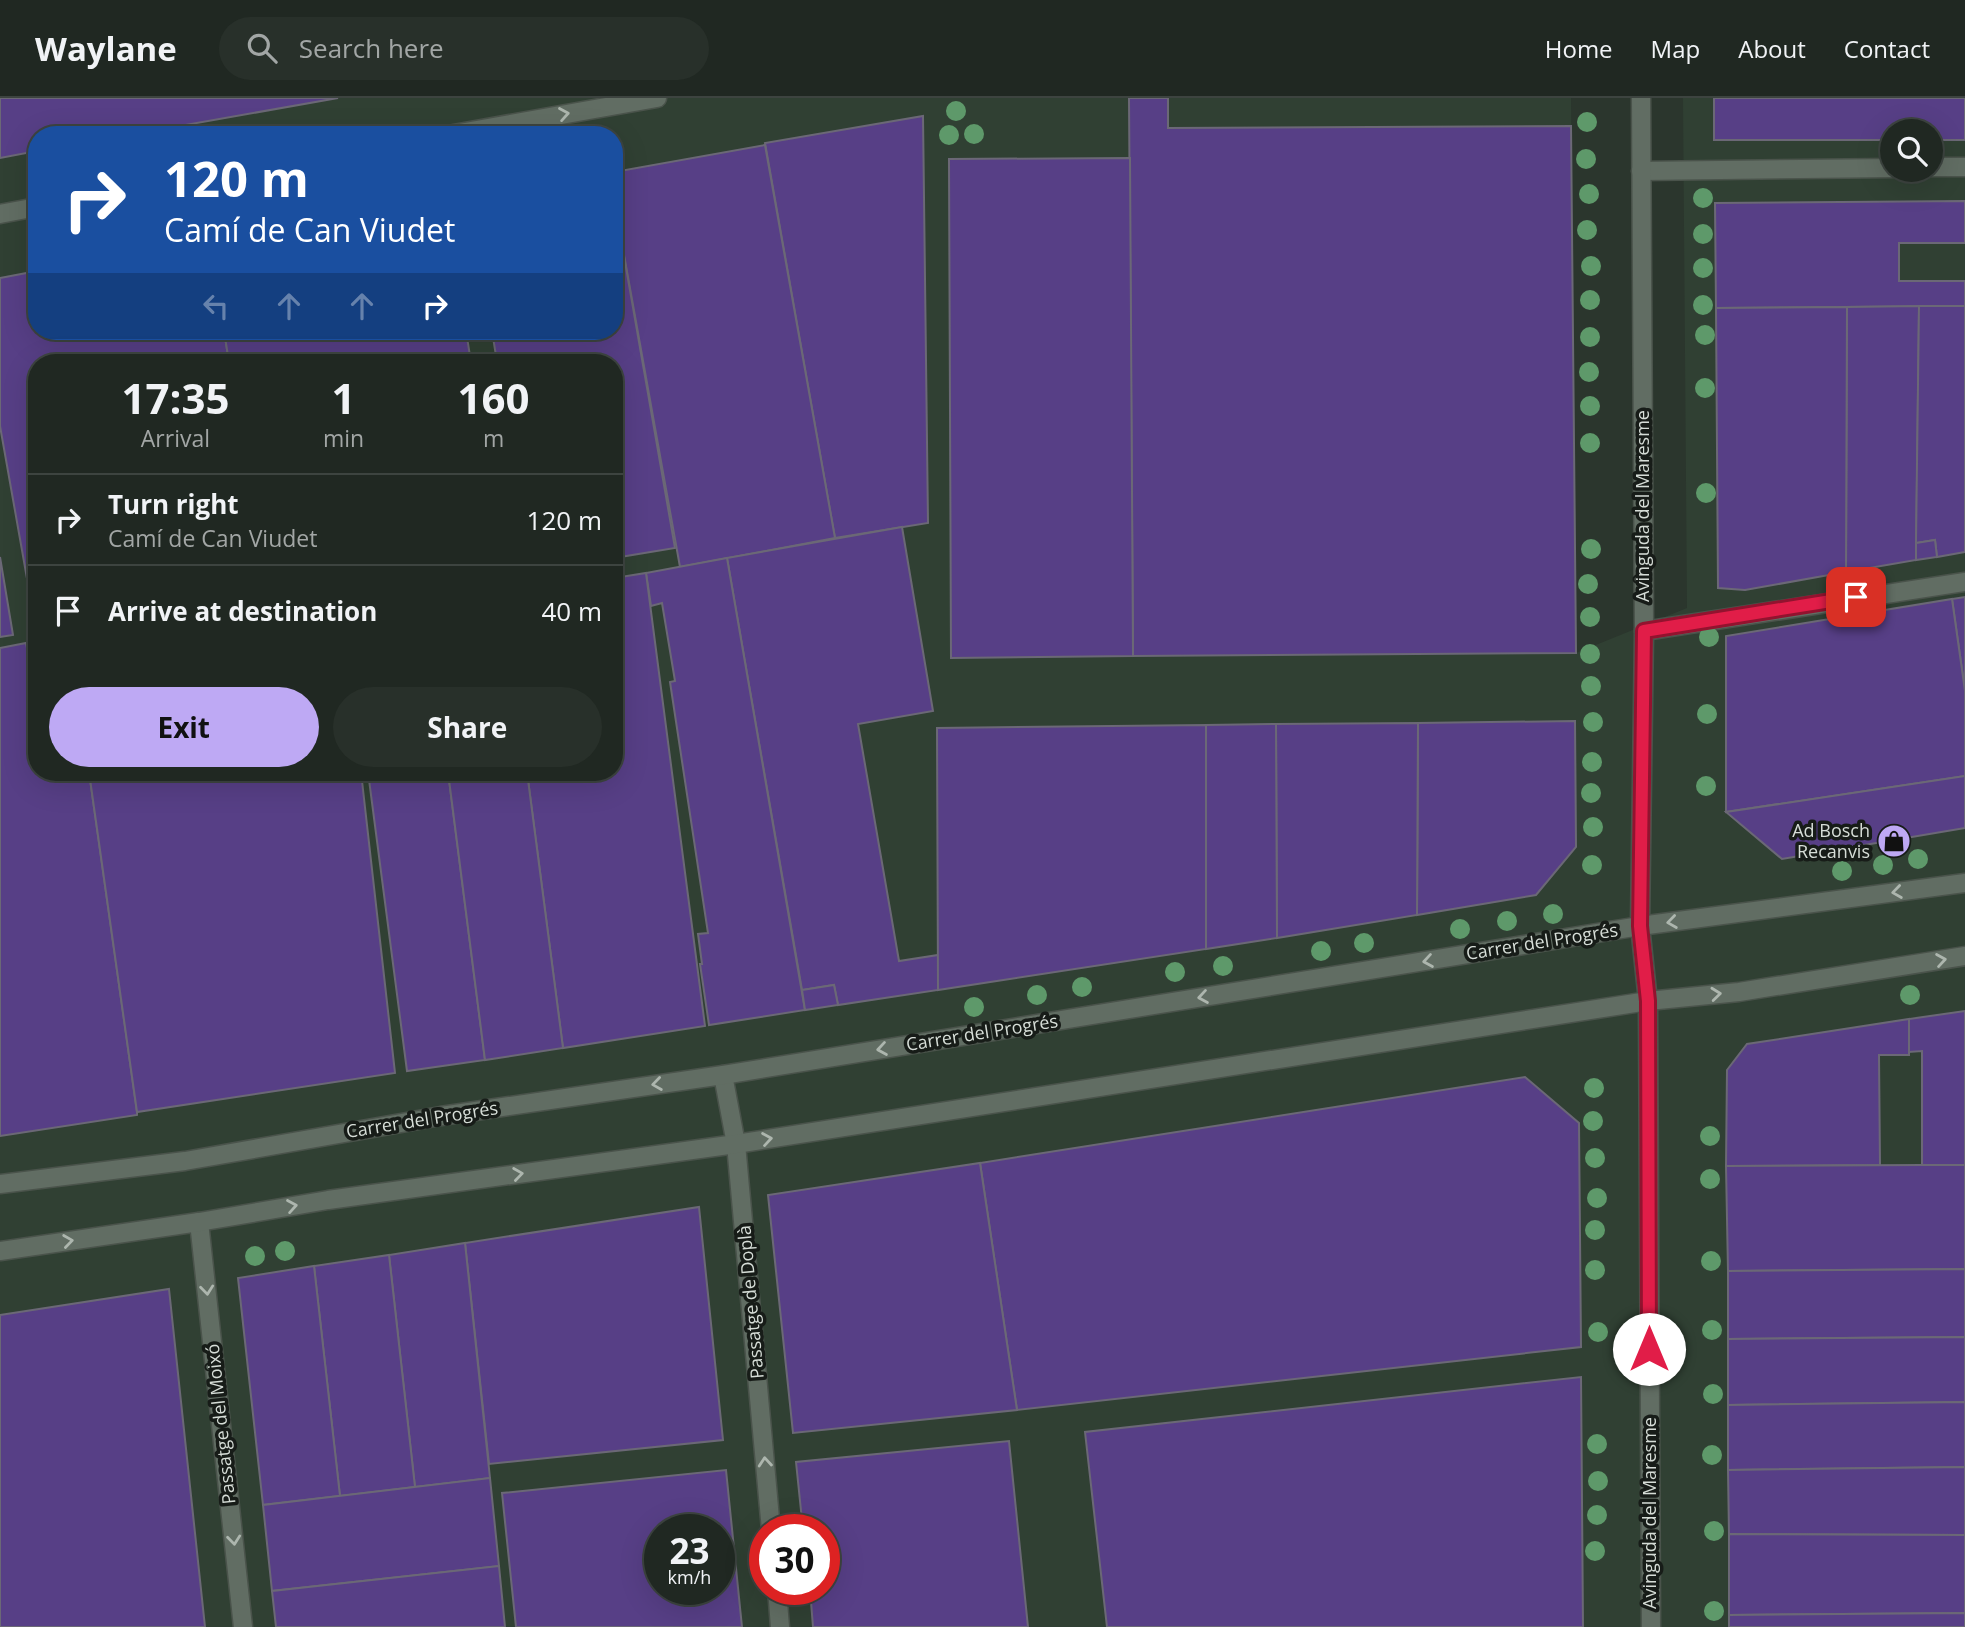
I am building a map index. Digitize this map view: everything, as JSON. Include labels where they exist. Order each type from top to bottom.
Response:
[{"type":"street","points":[[499,126],[657,98]]},
{"type":"street","name":"Avinguda del Maresme","points":[[1641,98],[1644,631],[1640,926],[1648,1001],[1651,1627]]},
{"type":"street","points":[[1943,167],[1965,167]]},
{"type":"street","points":[[1641,171],[1880,168]]},
{"type":"street","points":[[0,214],[28,209]]},
{"type":"street","points":[[1644,631],[1965,582]]},
{"type":"street","name":"Carrer del Progrés","points":[[0,1184],[185,1161],[441,1116],[723,1075],[1640,926],[1965,883]]},
{"type":"street","points":[[0,1251],[341,1198],[736,1144],[1648,1001],[1739,992],[1965,956]]},
{"type":"street","name":"Passatge de Doplà","points":[[723,1075],[736,1144],[771,1514]]},
{"type":"street","name":"Passatge del Moixó","points":[[199,1222],[243,1627]]},
{"type":"street","points":[[778,1605],[780,1627]]},
{"type":"shaded area","points":[[0,98],[1571,98],[1576,653],[1687,608],[1683,98],[1965,98],[1965,1627],[0,1627]]},
{"type":"building","points":[[0,98],[338,98],[180,126],[28,126],[28,153],[0,158]]},
{"type":"building","points":[[1129,98],[1168,98],[1168,128],[1571,126],[1576,653],[1133,656]]},
{"type":"building","points":[[1714,98],[1965,98],[1965,140],[1943,140],[1943,119],[1880,119],[1880,140],[1714,140]]},
{"type":"building","points":[[923,116],[928,523],[835,538],[765,143]]},
{"type":"building","points":[[765,145],[835,538],[680,567],[623,249],[623,170]]},
{"type":"building","points":[[1130,158],[1133,656],[951,658],[949,159]]},
{"type":"building","points":[[1965,201],[1965,243],[1899,243],[1899,281],[1965,281],[1965,306],[1716,308],[1715,203]]},
{"type":"building","points":[[623,250],[675,548],[623,557],[623,354],[496,354],[493,340],[623,340]]},
{"type":"building","points":[[28,273],[28,340],[225,340],[228,354],[28,354],[28,584],[0,426],[0,278]]},
{"type":"building","points":[[1919,306],[1916,560],[1846,572],[1847,307]]},
{"type":"building","points":[[1919,306],[1965,306],[1965,552],[1937,557],[1935,540],[1916,543]]},
{"type":"building","points":[[1847,307],[1846,572],[1745,590],[1718,588],[1716,308]]},
{"type":"building","points":[[225,340],[467,340],[470,354],[228,354]]},
{"type":"building","points":[[902,527],[933,711],[858,724],[899,961],[938,955],[938,990],[838,1005],[834,985],[802,990],[727,558]]},
{"type":"building","points":[[1935,540],[1937,557],[1916,560],[1916,543]]},
{"type":"building","points":[[0,557],[13,635],[0,637]]},
{"type":"building","points":[[727,558],[805,1010],[709,1025],[698,934],[708,933],[670,682],[675,681],[662,603],[651,606],[646,573]]},
{"type":"building","points":[[646,573],[705,1026],[563,1048],[528,781],[623,781],[623,577]]},
{"type":"building","points":[[1965,597],[1965,691],[1952,599]]},
{"type":"building","points":[[1952,599],[1965,691],[1965,776],[1726,812],[1726,636]]},
{"type":"building","points":[[26,643],[28,781],[90,781],[137,1115],[0,1136],[0,648]]},
{"type":"building","points":[[1575,721],[1576,847],[1536,895],[1417,915],[1418,723]]},
{"type":"building","points":[[1418,723],[1417,915],[1277,938],[1276,724]]},
{"type":"building","points":[[1276,724],[1277,938],[1206,949],[1206,725]]},
{"type":"building","points":[[1206,725],[1206,949],[938,990],[937,728]]},
{"type":"building","points":[[1965,776],[1965,828],[1782,859],[1726,812]]},
{"type":"building","points":[[90,781],[362,781],[395,1073],[137,1112]]},
{"type":"building","points":[[369,781],[449,781],[485,1060],[407,1071]]},
{"type":"building","points":[[449,781],[528,781],[563,1048],[485,1060]]},
{"type":"building","points":[[834,985],[838,1005],[805,1010],[802,990]]},
{"type":"building","points":[[1965,1011],[1965,1165],[1922,1165],[1922,1051],[1909,1052],[1909,1019]]},
{"type":"building","points":[[1909,1019],[1909,1055],[1879,1055],[1880,1165],[1726,1166],[1727,1070],[1747,1044]]},
{"type":"building","points":[[1525,1077],[1579,1123],[1581,1347],[1017,1410],[980,1163]]},
{"type":"building","points":[[980,1163],[1017,1410],[793,1433],[768,1195]]},
{"type":"building","points":[[1965,1165],[1965,1269],[1728,1271],[1726,1166]]},
{"type":"building","points":[[699,1207],[723,1440],[489,1464],[465,1243]]},
{"type":"building","points":[[465,1243],[490,1478],[415,1487],[389,1255]]},
{"type":"building","points":[[389,1255],[415,1487],[340,1496],[314,1266]]},
{"type":"building","points":[[314,1266],[340,1496],[263,1505],[238,1278]]},
{"type":"building","points":[[1965,1269],[1965,1337],[1728,1339],[1728,1271]]},
{"type":"building","points":[[169,1289],[205,1627],[0,1627],[0,1315]]},
{"type":"building","points":[[1965,1337],[1965,1402],[1728,1405],[1728,1339]]},
{"type":"building","points":[[1581,1377],[1583,1627],[1107,1627],[1085,1432]]},
{"type":"building","points":[[1965,1402],[1965,1467],[1728,1470],[1728,1405]]},
{"type":"building","points":[[1009,1441],[1028,1627],[813,1627],[811,1605],[840,1605],[840,1514],[801,1514],[796,1462]]},
{"type":"building","points":[[1965,1467],[1965,1535],[1729,1534],[1728,1470]]},
{"type":"building","points":[[726,1470],[730,1514],[644,1514],[644,1605],[735,1605],[735,1558],[742,1627],[516,1627],[502,1493]]},
{"type":"building","points":[[490,1478],[499,1566],[272,1591],[263,1505]]},
{"type":"building","points":[[1729,1534],[1965,1535],[1965,1613],[1729,1615]]},
{"type":"building","points":[[499,1566],[505,1627],[276,1627],[272,1591]]},
{"type":"building","points":[[1965,1613],[1965,1627],[1729,1627],[1729,1615]]},
{"type":"place","name":"Ad Bosch Recanvis","points":[[1894,841]]},
{"type":"route","points":[[1649,1349],[1648,1001],[1640,926],[1644,631],[1856,597]]}]
